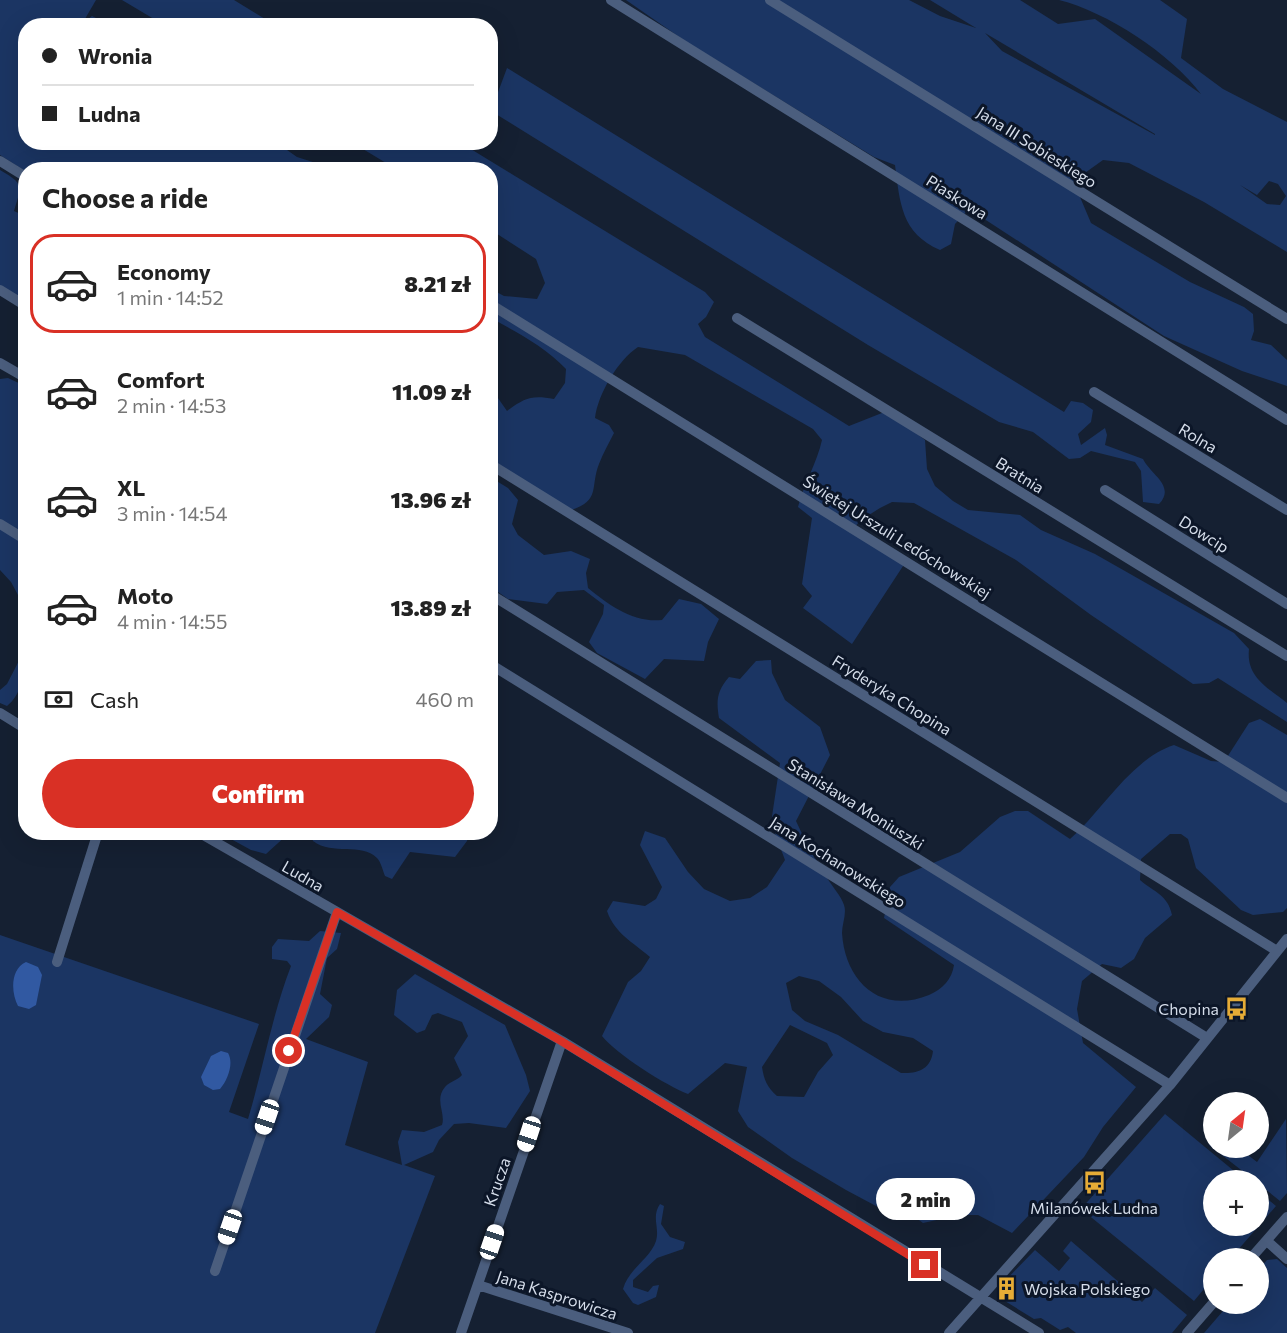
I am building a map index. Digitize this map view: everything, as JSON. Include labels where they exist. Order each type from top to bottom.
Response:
[{"type":"street","name":"Piaskowa","points":[[611,0],[1287,420]]},
{"type":"street","name":"Jana III Sobieskiego","points":[[770,0],[1287,319]]},
{"type":"street","points":[[0,161],[18,172]]},
{"type":"street","points":[[0,290],[18,301]]},
{"type":"street","name":"Świętej Urszuli Ledóchowskiej","points":[[498,309],[1287,798]]},
{"type":"street","name":"Bratnia","points":[[737,318],[1287,656]]},
{"type":"street","points":[[0,363],[18,373]]},
{"type":"street","name":"Rolna","points":[[1094,392],[1287,510]]},
{"type":"street","name":"Fryderyka Chopina","points":[[498,469],[1277,951]]},
{"type":"street","name":"Dowcip","points":[[1105,490],[1287,604]]},
{"type":"street","points":[[0,524],[18,535]]},
{"type":"street","name":"Stanisława Moniuszki","points":[[498,599],[1207,1038]]},
{"type":"street","name":"Jana Kochanowskiego","points":[[498,669],[1170,1085]]},
{"type":"street","points":[[0,713],[18,724]]},
{"type":"street","points":[[57,962],[95,840]]},
{"type":"street","name":"Ludna","points":[[212,840],[561,1041],[1039,1333]]},
{"type":"street","points":[[214,1271],[337,912]]},
{"type":"street","points":[[949,1333],[1170,1085],[1287,939]]},
{"type":"street","name":"Krucza","points":[[461,1333],[561,1041]]},
{"type":"street","points":[[1260,1248],[1287,1217]]},
{"type":"street","points":[[1267,1241],[1287,1258]]},
{"type":"street","name":"Jana Kasprowicza","points":[[478,1285],[628,1333]]},
{"type":"street","points":[[1187,1333],[1204,1314]]},
{"type":"shaded area","points":[[0,0],[96,0],[86,18],[18,18],[18,150],[287,150],[297,157],[313,162],[18,162],[18,167],[0,155]]},
{"type":"shaded area","points":[[122,0],[234,0],[264,18],[152,18]]},
{"type":"shaded area","points":[[626,0],[909,0],[940,16],[976,28],[930,0],[1020,0],[1058,24],[1095,19],[1201,94],[1173,64],[1137,36],[1097,14],[1059,0],[1160,0],[1187,19],[1181,58],[1223,89],[1287,122],[1287,252],[1204,202],[1129,163],[1103,160],[1082,175],[1080,197],[1091,223],[1190,282],[1244,307],[1253,314],[1254,331],[1251,340],[1271,345],[1287,360],[1287,386],[1242,371],[1164,336],[969,209],[955,224],[951,244],[940,250],[927,243],[917,235],[905,215],[895,165],[874,157],[685,41]],"holes":[[[985,33],[1155,134],[1155,135],[1002,51]],[[1269,181],[1278,184],[1286,196],[1280,205],[1267,204],[1240,185],[1257,195]]]},
{"type":"shaded area","points":[[507,68],[1064,412],[1071,401],[1083,403],[1093,410],[1091,422],[1078,434],[1081,445],[1105,428],[1107,435],[1105,445],[1143,459],[1164,486],[1164,498],[1159,504],[1143,502],[1141,471],[1135,462],[1091,451],[1080,458],[1069,459],[1033,432],[999,422],[868,345],[498,115],[498,92]]},
{"type":"shaded area","points":[[365,150],[472,150],[492,162],[384,162]]},
{"type":"shaded area","points":[[498,166],[705,292],[714,302],[706,317],[698,324],[705,337],[849,426],[887,411],[925,440],[927,469],[935,486],[953,501],[968,510],[1020,515],[1041,530],[1095,554],[1234,633],[1249,649],[1249,659],[1254,674],[1287,703],[1287,722],[1218,678],[1209,683],[1193,684],[1091,615],[1016,560],[914,503],[892,502],[861,520],[851,531],[905,563],[852,644],[803,608],[812,596],[802,584],[812,518],[798,507],[822,440],[813,429],[685,355],[638,347],[623,360],[610,378],[600,399],[595,418],[609,425],[614,433],[599,464],[593,492],[587,502],[571,510],[498,465],[498,398],[507,411],[529,399],[539,397],[554,399],[565,383],[566,369],[558,361],[530,340],[498,322],[498,293],[504,296],[537,299],[545,283],[536,259],[498,235]]},
{"type":"shaded area","points":[[0,170],[18,184],[18,199],[14,211],[18,213],[18,296],[0,286]]},
{"type":"shaded area","points":[[8,378],[18,383],[18,595],[11,582],[0,570],[0,379]]},
{"type":"shaded area","points":[[498,482],[508,488],[518,500],[512,524],[518,535],[544,555],[571,551],[590,559],[586,573],[588,588],[604,601],[631,616],[662,620],[679,599],[701,604],[719,619],[708,642],[704,661],[664,659],[645,679],[597,653],[589,642],[603,614],[604,605],[584,590],[557,592],[547,604],[508,599],[498,592]]},
{"type":"shaded area","points":[[771,660],[772,673],[785,700],[820,727],[830,755],[796,821],[814,857],[844,905],[842,933],[850,966],[868,990],[881,997],[895,1000],[911,1000],[934,993],[949,979],[954,965],[884,918],[890,887],[899,877],[960,852],[1000,817],[1015,811],[1028,811],[1070,839],[1131,773],[1159,752],[1174,745],[1211,761],[1224,762],[1249,723],[1260,719],[1287,735],[1287,908],[1283,912],[1253,915],[1241,910],[1196,868],[1188,839],[1181,834],[1170,834],[1141,859],[1140,880],[1164,898],[1172,915],[1145,938],[1134,959],[1121,968],[1102,964],[1082,981],[1077,1009],[1083,1043],[1136,1087],[1103,1127],[1084,1157],[1012,1233],[978,1215],[959,1215],[923,1223],[907,1211],[876,1206],[792,1158],[748,1127],[738,1111],[747,1067],[725,1063],[688,1094],[642,1069],[618,1052],[602,1036],[628,982],[641,971],[650,957],[620,932],[607,911],[613,901],[645,906],[656,899],[662,887],[640,845],[645,831],[665,838],[688,872],[704,889],[730,901],[750,898],[767,887],[785,860],[771,823],[780,763],[719,718],[718,696],[725,682],[729,677],[740,679],[756,661]],"holes":[[[799,976],[819,981],[841,997],[863,1021],[883,1032],[913,1038],[933,1051],[930,1062],[923,1069],[913,1073],[901,1073],[838,1035],[805,1021],[792,1010],[786,983]],[[790,1025],[827,1043],[833,1055],[818,1072],[804,1097],[777,1096],[768,1086],[762,1067]]]},
{"type":"shaded area","points":[[18,663],[18,692],[7,706],[0,703],[0,690],[7,684]]},
{"type":"shaded area","points":[[233,840],[281,840],[266,854],[251,850]]},
{"type":"shaded area","points":[[467,840],[455,857],[410,852],[392,879],[385,876],[381,864],[370,853],[329,848],[313,841]]},
{"type":"shaded area","points":[[320,931],[341,933],[337,949],[327,958],[320,994],[332,1005],[329,1017],[306,1039],[368,1062],[345,1145],[402,1165],[398,1142],[402,1130],[424,1132],[442,1125],[440,1097],[447,1085],[462,1075],[454,1058],[468,1036],[462,1022],[438,1013],[432,1015],[425,1030],[417,1033],[394,1015],[397,990],[415,974],[505,1025],[526,1075],[530,1091],[506,1128],[469,1123],[454,1124],[439,1140],[433,1152],[404,1165],[435,1176],[375,1333],[0,1333],[0,935],[259,1024],[229,1112],[248,1119],[278,1004],[291,966],[287,961],[272,959],[272,947],[278,939],[309,941]]},
{"type":"shaded area","points":[[26,962],[38,967],[42,975],[36,1005],[29,1009],[18,1006],[13,988],[17,970]]},
{"type":"shaded area","points":[[221,1051],[228,1053],[230,1057],[229,1071],[220,1089],[213,1090],[204,1085],[201,1077],[211,1056]]},
{"type":"shaded area","points":[[1165,1114],[1203,1145],[1203,1158],[1218,1158],[1233,1170],[1203,1170],[1203,1236],[1250,1236],[1240,1248],[1203,1248],[1203,1290],[1194,1301],[1081,1209]]},
{"type":"shaded area","points":[[1286,1119],[1287,1193],[1280,1201],[1269,1192],[1269,1170],[1241,1170],[1226,1158],[1252,1158],[1257,1162],[1260,1158],[1269,1158],[1269,1144]]},
{"type":"shaded area","points":[[1269,1200],[1276,1206],[1269,1214]]},
{"type":"shaded area","points":[[660,1204],[664,1206],[661,1224],[670,1237],[685,1242],[683,1249],[657,1258],[633,1280],[633,1287],[648,1292],[653,1286],[659,1285],[656,1297],[638,1305],[633,1303],[623,1289],[630,1275],[656,1241],[656,1213]]},
{"type":"shaded area","points":[[1071,1241],[1142,1302],[1155,1288],[1187,1315],[1172,1333],[1076,1333],[1068,1327],[1060,1330],[1041,1318],[1034,1319],[1000,1298],[999,1287],[1035,1250],[1059,1271],[1070,1258],[1063,1251]]},
{"type":"shaded area","points":[[1277,1259],[1287,1268],[1287,1333],[1204,1333],[1220,1314],[1269,1314],[1269,1260]]},
{"type":"place","name":"Chopina","points":[[1237,1009]]},
{"type":"place","name":"Milanówek Ludna","points":[[1094,1183]]},
{"type":"place","name":"Wojska Polskiego","points":[[1006,1289]]},
{"type":"route","points":[[289,1051],[337,912],[561,1041],[925,1265]]}]
